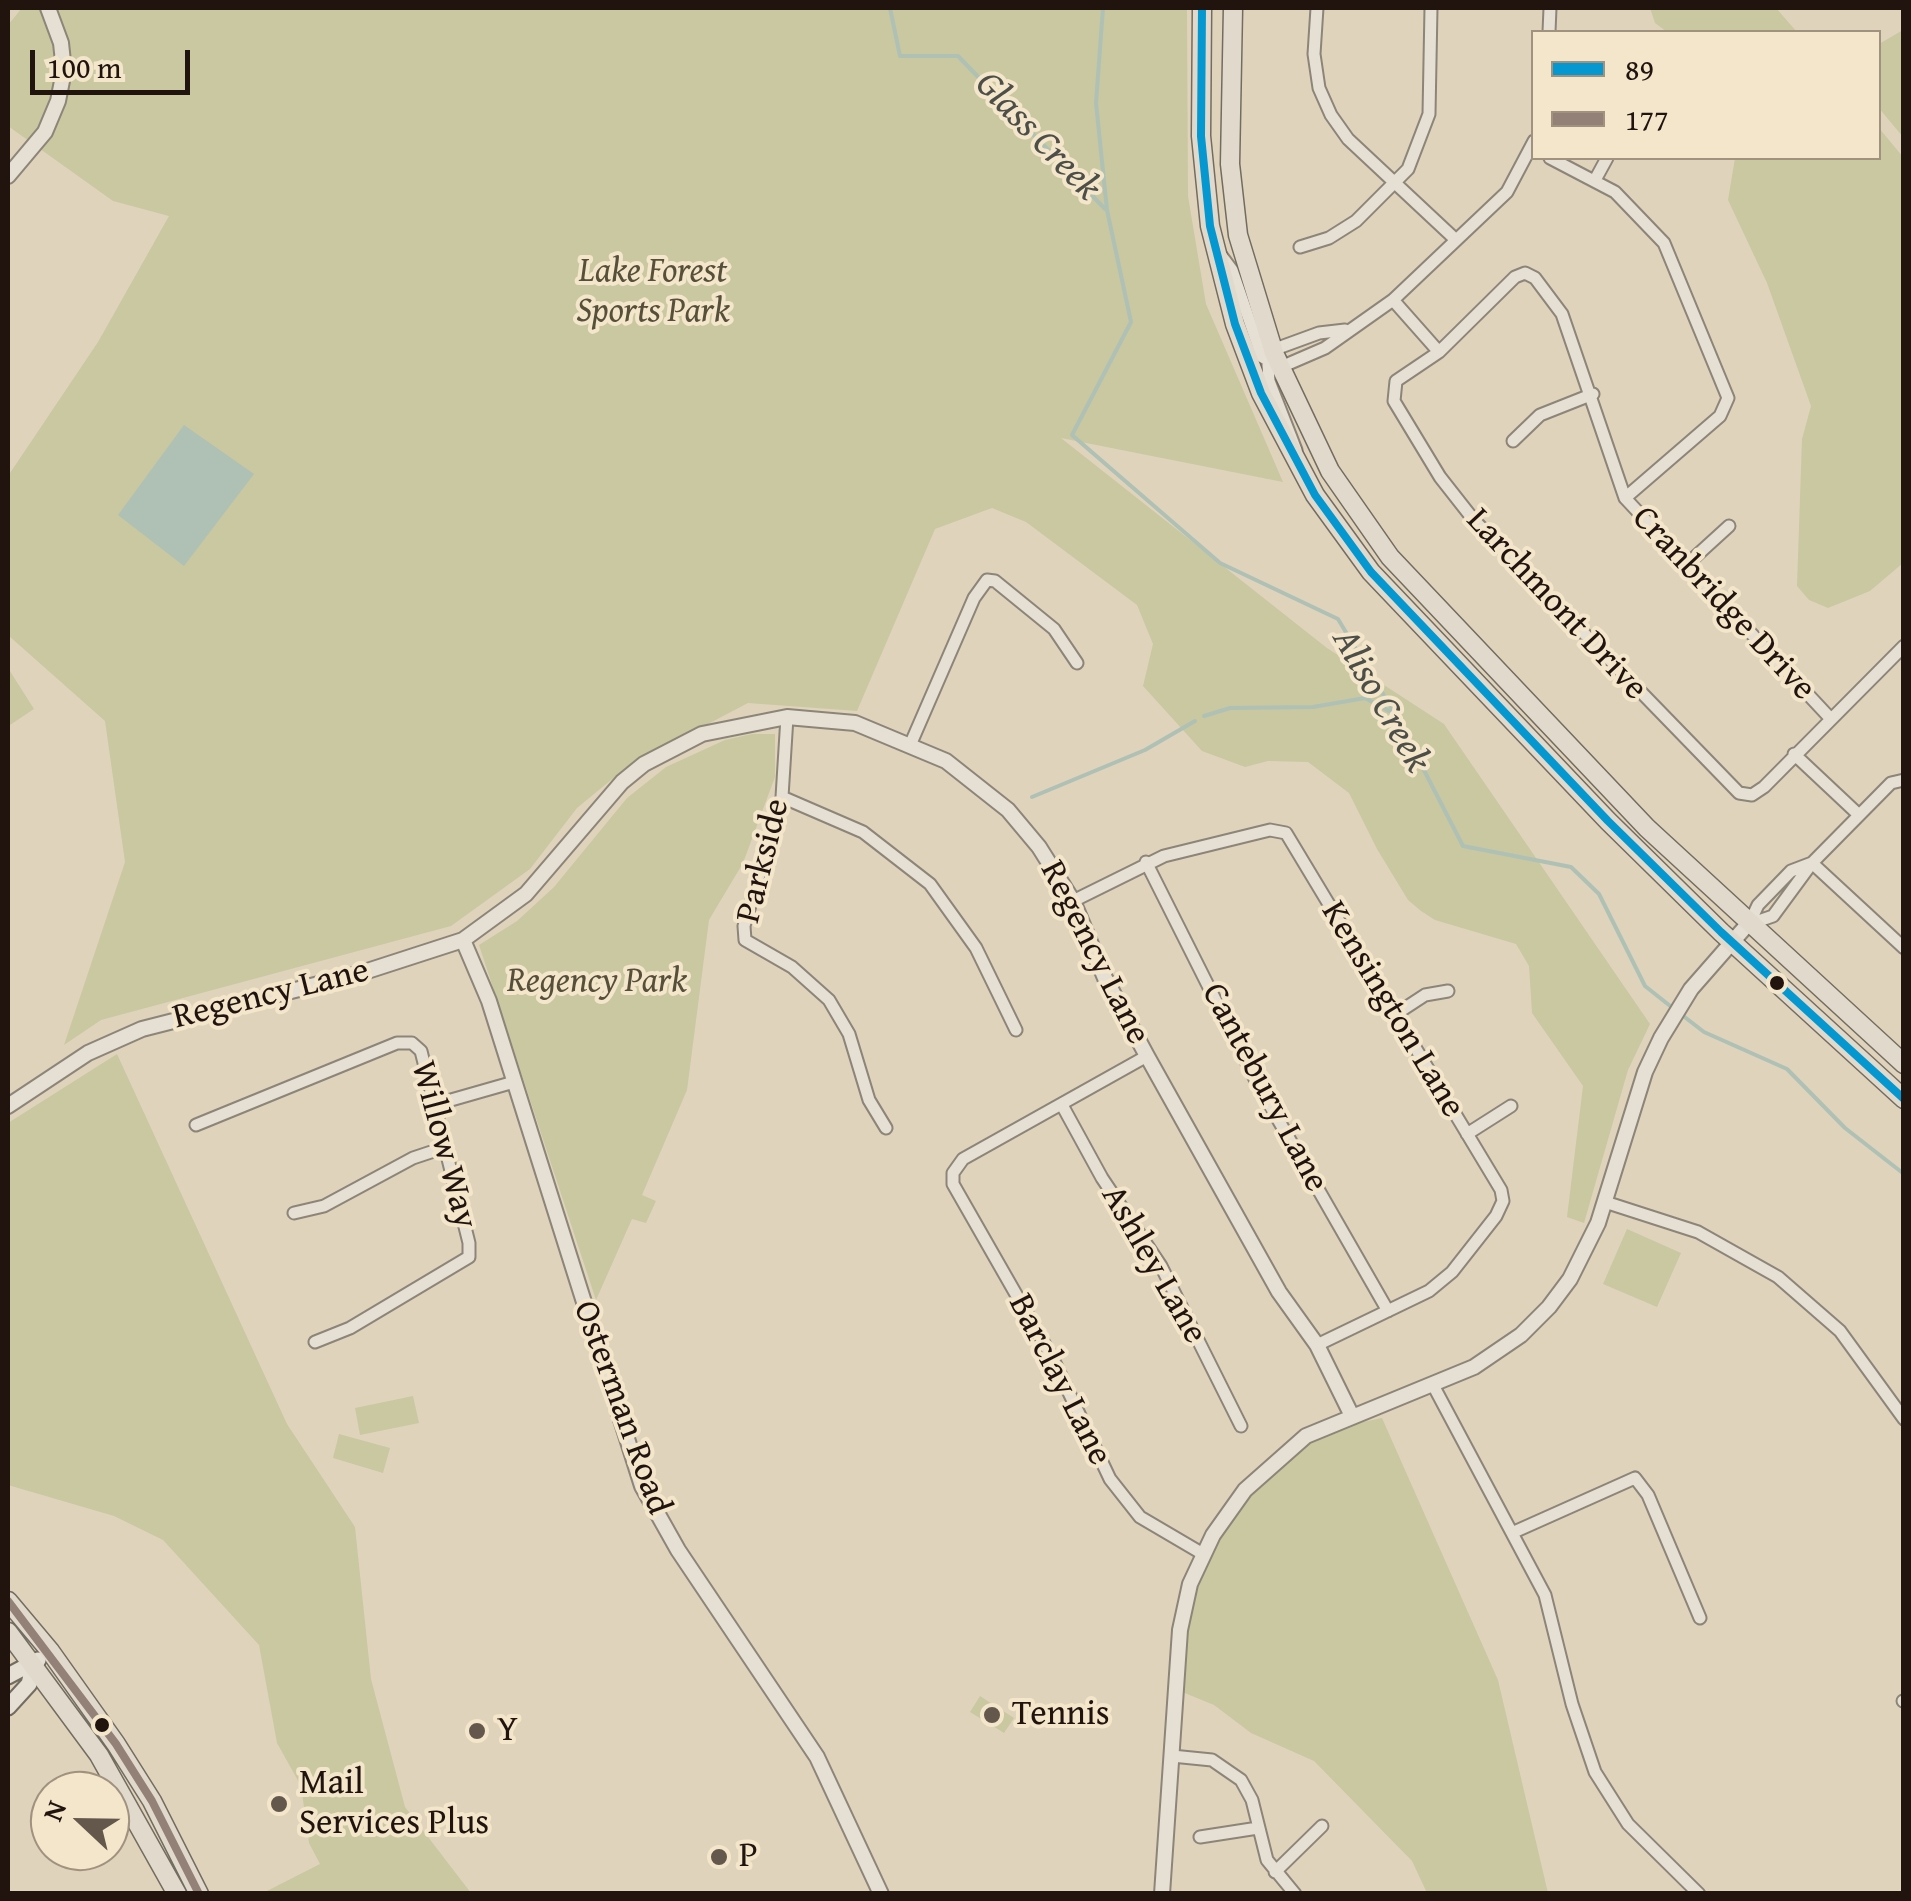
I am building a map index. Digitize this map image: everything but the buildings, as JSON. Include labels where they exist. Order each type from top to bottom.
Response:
[{"type":"main road","points":[[1202,8],[1203,180],[1215,248],[1248,359],[1315,495],[1383,586],[1608,821],[1732,942],[1904,1099]]},
{"type":"main road","points":[[1234,8],[1230,164],[1238,235],[1275,361],[1330,471],[1390,557],[1636,815],[1748,924],[1904,1064]]},
{"type":"main road","points":[[8,1601],[50,1650],[152,1801],[199,1894]]},
{"type":"main road","points":[[8,1632],[34,1663],[134,1810],[177,1894]]},
{"type":"main road","points":[[8,1676],[50,1650]]},
{"type":"main road","points":[[8,1707],[29,1684],[34,1663]]},
{"type":"street","points":[[8,176],[45,132],[64,71],[61,43],[48,8]]},
{"type":"street","points":[[1317,8],[1314,54],[1318,88],[1348,139],[1456,240]]},
{"type":"street","points":[[1300,248],[1330,238],[1356,222],[1396,185],[1417,151],[1429,114],[1432,8]]},
{"type":"street","points":[[1215,248],[1232,270],[1251,335],[1262,356],[1275,361],[1325,348],[1345,330],[1394,300],[1507,192],[1531,148]]},
{"type":"street","points":[[1554,160],[1595,180],[1635,208],[1664,243],[1728,398],[1720,416],[1624,498]]},
{"type":"street","points":[[1595,180],[1607,160]]},
{"type":"street","name":"Cranbridge Drive","points":[[1439,352],[1516,277],[1524,273],[1536,278],[1562,314],[1593,394],[1614,476],[1624,498],[1684,567],[1830,718]]},
{"type":"street","points":[[1394,300],[1439,352]]},
{"type":"street","points":[[1298,462],[1293,434],[1269,382],[1275,361],[1319,332],[1345,330]]},
{"type":"street","name":"Larchmont Drive","points":[[1439,352],[1396,380],[1392,388],[1394,401],[1440,477],[1473,518],[1739,793],[1752,796],[1794,754]]},
{"type":"street","points":[[1513,441],[1540,415],[1593,394]]},
{"type":"street","points":[[1684,567],[1729,526]]},
{"type":"street","points":[[911,743],[974,598],[987,580],[995,581],[1054,629],[1077,663]]},
{"type":"street","points":[[1859,815],[1794,754],[1904,646]]},
{"type":"street","name":"Regency Lane","points":[[8,1106],[88,1053],[142,1028],[358,974],[463,940],[526,894],[602,801],[644,764],[702,734],[787,717],[855,723],[911,743],[946,762],[1008,810],[1040,846],[1074,900],[1105,978],[1147,1056],[1279,1292],[1317,1345],[1352,1414]]},
{"type":"street","name":"Parkside","points":[[787,717],[782,797],[744,926],[745,940],[792,967],[829,1000],[849,1034],[869,1100],[886,1128]]},
{"type":"street","points":[[1162,1894],[1182,1618],[1202,1554],[1226,1515],[1260,1474],[1306,1436],[1352,1414],[1433,1385],[1500,1351],[1539,1317],[1580,1262],[1606,1202],[1640,1084],[1661,1038],[1691,989],[1748,924],[1773,916],[1812,863],[1891,782],[1903,780]]},
{"type":"street","points":[[782,797],[862,832],[930,884],[976,948],[1016,1030]]},
{"type":"street","name":"Kensington Lane","points":[[1146,862],[1270,830],[1282,831],[1502,1190],[1503,1201],[1496,1216],[1452,1272],[1429,1291],[1388,1311]]},
{"type":"street","points":[[1074,900],[1146,862]]},
{"type":"street","name":"Cantebury Lane","points":[[1146,862],[1256,1081],[1388,1311]]},
{"type":"street","points":[[1812,863],[1904,948]]},
{"type":"street","name":"Osterman Road","points":[[463,940],[478,970],[642,1486],[678,1550],[818,1757],[881,1894]]},
{"type":"street","points":[[1396,1014],[1425,995],[1448,991]]},
{"type":"street","name":"Willow Way","points":[[196,1125],[406,1042],[421,1051],[469,1256],[350,1328],[315,1342]]},
{"type":"street","points":[[1062,1105],[1147,1056]]},
{"type":"street","points":[[436,1104],[514,1082]]},
{"type":"street","name":"Barclay Lane","points":[[1062,1105],[963,1159],[953,1174],[956,1195],[1034,1324],[1110,1479],[1140,1517],[1202,1554]]},
{"type":"street","name":"Ashley Lane","points":[[1062,1105],[1102,1178],[1161,1266],[1240,1426]]},
{"type":"street","points":[[1466,1134],[1511,1106]]},
{"type":"street","points":[[294,1214],[324,1206],[413,1158],[446,1147]]},
{"type":"street","points":[[1606,1202],[1698,1232],[1778,1276],[1840,1331],[1904,1419]]},
{"type":"street","points":[[1317,1345],[1388,1311]]},
{"type":"street","points":[[1433,1385],[1545,1595],[1572,1704],[1595,1772],[1628,1824],[1699,1894]]},
{"type":"street","points":[[1514,1532],[1634,1478],[1648,1496],[1700,1618]]},
{"type":"street","points":[[1172,1756],[1202,1757],[1224,1764],[1246,1788],[1264,1853],[1288,1891]]},
{"type":"street","points":[[1274,1872],[1322,1826]]},
{"type":"street","points":[[1200,1837],[1258,1828]]},
{"type":"green space","name":"Lake Forest Sports Park","points":[[22,8],[1187,8],[1188,196],[1206,304],[1283,482],[1061,438],[1327,648],[1444,724],[1650,1024],[1628,1070],[1584,1223],[1567,1217],[1583,1086],[1532,1013],[1529,966],[1516,944],[1435,920],[1408,900],[1349,793],[1308,762],[1268,761],[1245,767],[1202,751],[1143,686],[1153,644],[1137,605],[1026,522],[992,508],[935,529],[857,711],[748,703],[628,766],[577,808],[530,869],[451,926],[101,1020],[64,1045],[125,862],[105,721],[9,636],[8,476],[98,342],[169,216],[113,201],[8,126],[8,25]]},
{"type":"green space","points":[[1650,8],[1776,8],[1795,30],[1664,30],[1655,23]]},
{"type":"green space","points":[[1903,30],[1903,137],[1881,111],[1881,43]]},
{"type":"green space","points":[[1881,130],[1903,157],[1903,563],[1870,591],[1828,608],[1809,600],[1797,586],[1802,439],[1811,406],[1767,283],[1728,200],[1735,160],[1881,160]]},
{"type":"green space","points":[[8,668],[34,709],[10,725],[8,721]]},
{"type":"green space","name":"Regency Park","points":[[775,734],[775,777],[743,863],[709,920],[687,1090],[642,1195],[656,1201],[646,1223],[632,1219],[596,1300],[479,945],[517,921],[554,887],[627,798],[666,767],[725,740]]},
{"type":"green space","points":[[117,1054],[287,1424],[355,1527],[371,1679],[405,1807],[471,1893],[263,1893],[320,1864],[309,1843],[301,1786],[277,1743],[259,1645],[163,1540],[114,1516],[8,1485],[8,1123]]},
{"type":"green space","points":[[1627,1229],[1681,1253],[1657,1307],[1603,1284]]},
{"type":"green space","points":[[413,1396],[419,1423],[360,1435],[355,1408]]},
{"type":"green space","points":[[1382,1418],[1498,1680],[1548,1893],[1427,1893],[1412,1861],[1314,1761],[1251,1733],[1214,1705],[1175,1689],[1195,1572],[1245,1490],[1315,1432]]},
{"type":"green space","points":[[339,1434],[390,1448],[383,1473],[333,1458]]},
{"type":"green space","name":"Tennis","points":[[980,1696],[1014,1718],[1004,1733],[970,1712]]},
{"type":"shaded area","points":[[184,425],[254,474],[184,566],[118,515]]},
{"type":"waterway","name":"Glass Creek","points":[[890,8],[900,56],[958,56],[1105,209]]},
{"type":"waterway","name":"Aliso Creek","points":[[1103,8],[1096,103],[1107,210],[1131,322],[1072,435],[1220,563],[1338,619],[1395,714],[1463,846],[1571,867],[1599,894],[1645,986],[1674,1009]]},
{"type":"waterway","points":[[1204,716],[1230,708],[1313,707],[1365,698],[1393,713]]},
{"type":"waterway","points":[[1032,797],[1145,750],[1195,721]]},
{"type":"waterway","name":"Aliso Creek","points":[[1682,1015],[1704,1032],[1787,1069],[1845,1128],[1904,1174]]},
{"type":"transit line","name":"89","points":[[1202,8],[1201,136],[1210,226],[1235,324],[1261,393],[1315,495],[1371,572],[1608,821],[1721,932],[1904,1099]]},
{"type":"transit line","name":"177","points":[[8,1601],[116,1744],[152,1801],[199,1894]]},
{"type":"place","name":"Tennis","points":[[992,1715]]},
{"type":"place","name":"Y","points":[[477,1731]]},
{"type":"place","name":"Mail Services Plus","points":[[279,1804]]},
{"type":"place","name":"P","points":[[719,1857]]}]
